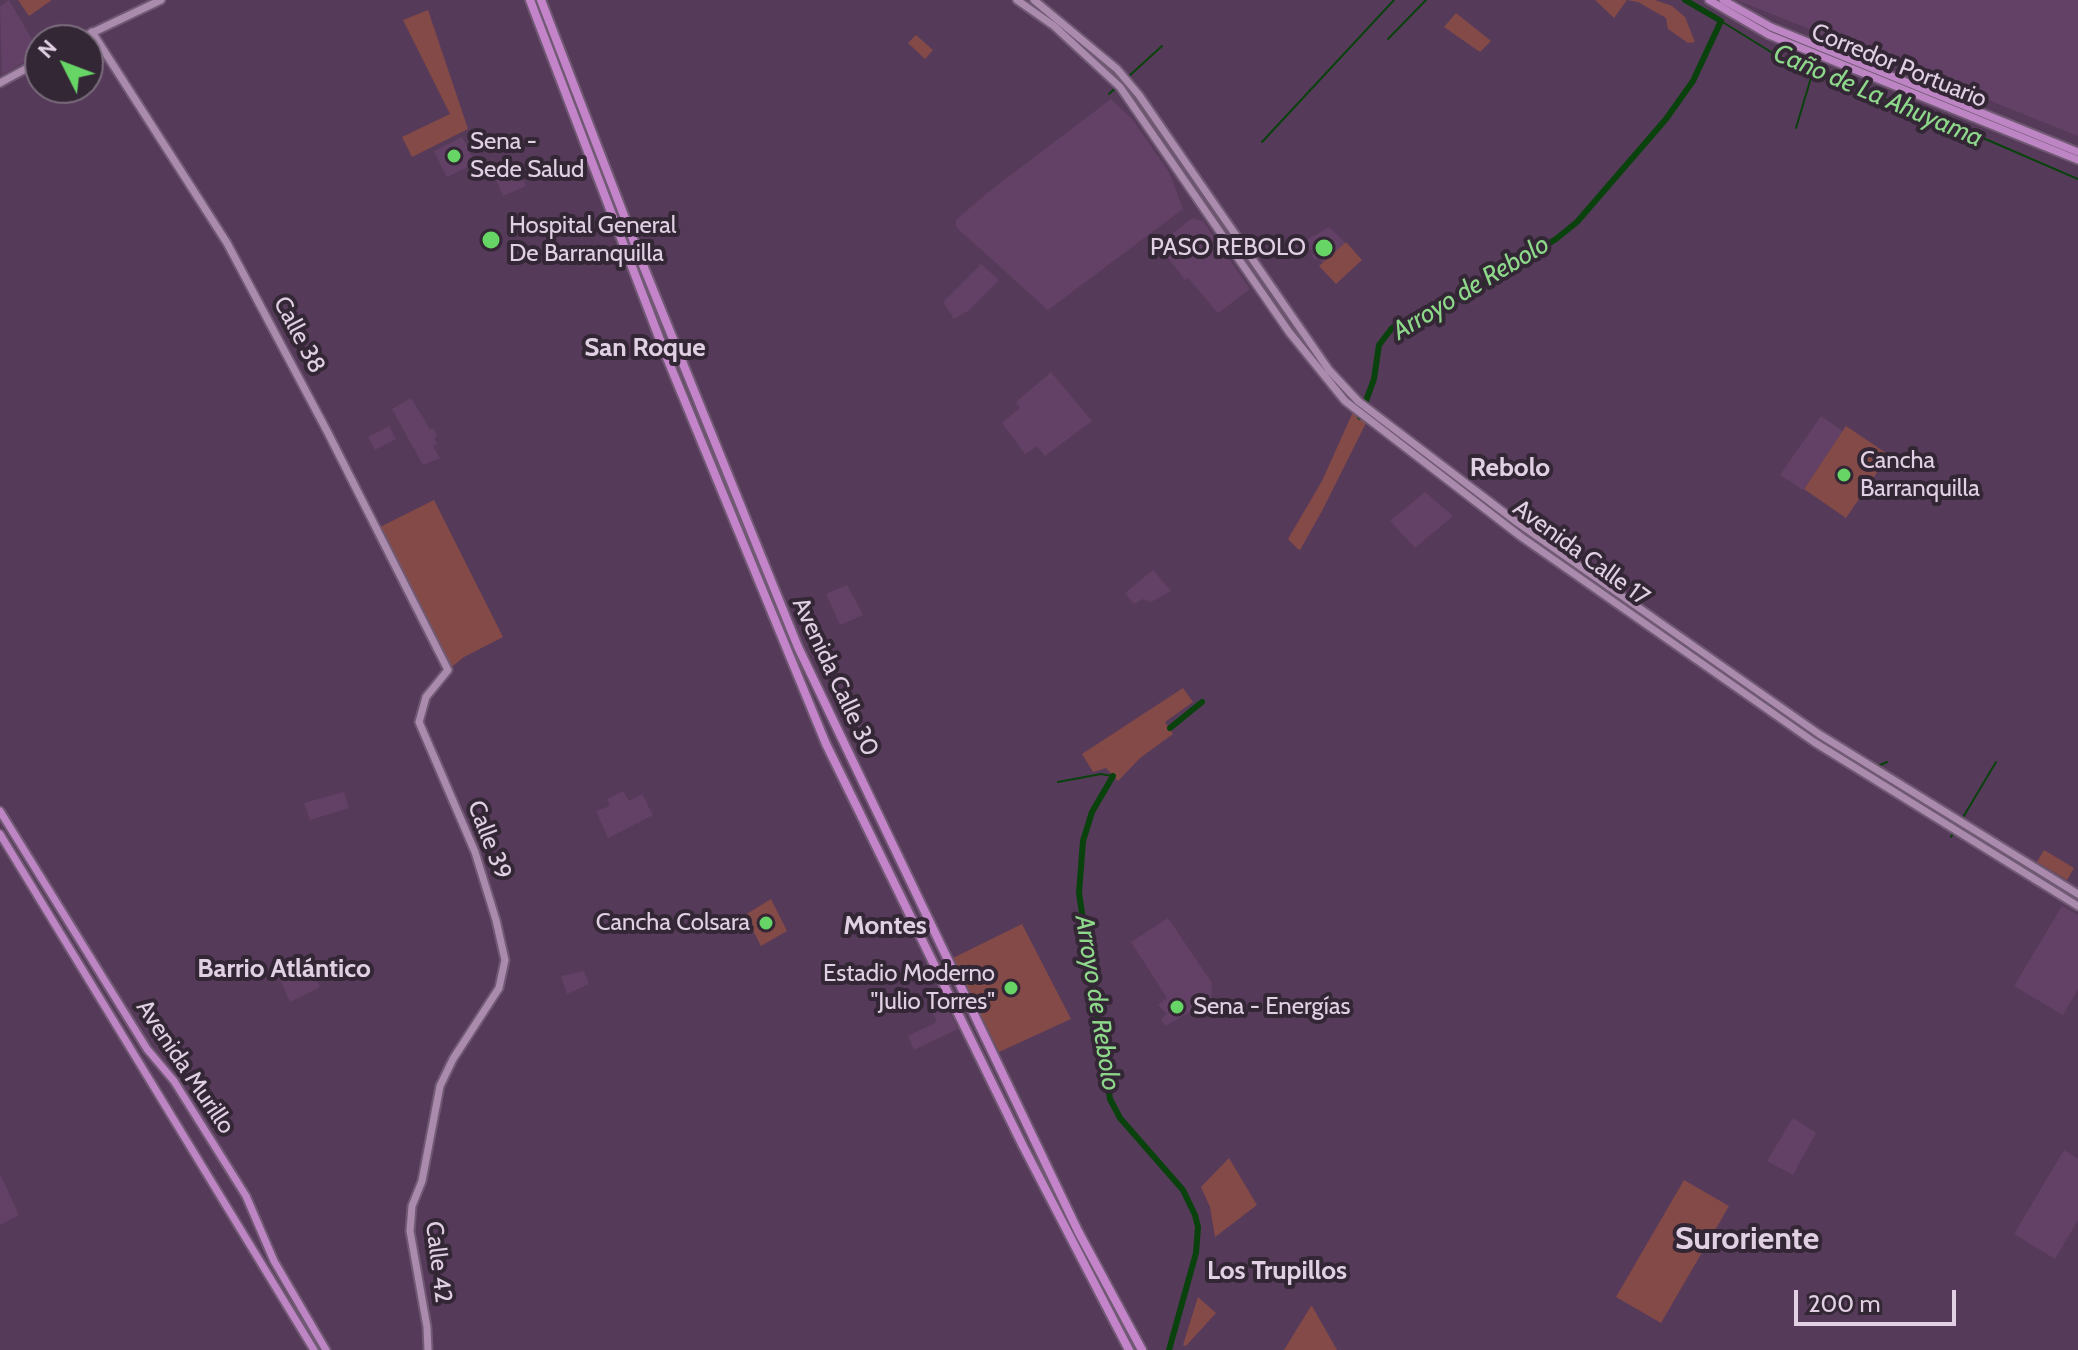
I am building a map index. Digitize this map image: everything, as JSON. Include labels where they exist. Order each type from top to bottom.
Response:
[{"type":"highway","name":"Avenida Calle 30","points":[[530,0],[665,353],[826,744],[1023,1146],[1129,1350]]},
{"type":"highway","name":"Avenida Calle 30","points":[[541,0],[643,265],[798,647],[1078,1231],[1142,1350]]},
{"type":"main road","points":[[104,26],[161,0]]},
{"type":"main road","name":"Avenida Calle 17","points":[[1017,0],[1047,20],[1119,86],[1289,332],[1332,386],[1356,405],[1371,411],[1526,529],[1861,765],[2078,906]]},
{"type":"main road","name":"Avenida Calle 17","points":[[1034,0],[1126,79],[1329,370],[1368,419],[1520,536],[1814,742],[1861,765]]},
{"type":"main road","name":"Corredor Portuario","points":[[1709,0],[1769,35],[2078,160]]},
{"type":"main road","name":"Corredor Portuario","points":[[1723,0],[1771,27],[2078,152]]},
{"type":"main road","name":"Calle 38","points":[[104,51],[227,243],[448,670],[426,697],[419,722]]},
{"type":"main road","points":[[0,83],[24,70]]},
{"type":"main road","name":"Calle 39","points":[[419,722],[475,852],[505,953],[503,976]]},
{"type":"main road","name":"Avenida Murillo","points":[[0,811],[139,1037],[174,1081],[239,1184],[274,1261],[326,1350]]},
{"type":"main road","name":"Avenida Calle 17","points":[[1958,826],[2078,894]]},
{"type":"main road","name":"Avenida Murillo","points":[[0,834],[314,1350]]},
{"type":"main road","name":"Calle 42","points":[[428,1350],[427,1327],[410,1231],[412,1206],[422,1181],[435,1100],[453,1059],[494,998],[503,976]]},
{"type":"shaded area","points":[[9,0],[24,26],[24,62],[2,75],[0,6]]},
{"type":"shaded area","points":[[18,0],[52,0],[29,16]]},
{"type":"shaded area","points":[[1595,0],[1627,0],[1614,18]]},
{"type":"shaded area","points":[[1627,0],[1655,0],[1672,6],[1685,17],[1695,42],[1688,43],[1668,29],[1666,18],[1638,2]]},
{"type":"shaded area","points":[[1736,0],[2078,0],[2078,136],[1966,91]]},
{"type":"shaded area","points":[[428,10],[468,129],[412,157],[402,137],[450,114],[403,20]]},
{"type":"shaded area","points":[[1456,13],[1491,41],[1480,52],[1444,27]]},
{"type":"shaded area","points":[[916,35],[933,50],[925,59],[908,43]]},
{"type":"shaded area","points":[[1111,99],[1132,119],[1169,172],[1183,209],[1048,310],[956,227],[956,220]]},
{"type":"shaded area","name":"Sena - Sede Salud","points":[[462,137],[476,165],[447,177],[434,151]]},
{"type":"shaded area","points":[[517,165],[526,186],[503,196],[494,175]]},
{"type":"shaded area","points":[[1192,218],[1203,221],[1250,289],[1218,313],[1188,278],[1185,280],[1158,245]]},
{"type":"shaded area","name":"PASO REBOLO","points":[[1329,227],[1345,243],[1323,263],[1318,258],[1315,260],[1312,256],[1314,253],[1303,242]]},
{"type":"shaded area","points":[[1346,242],[1362,260],[1336,284],[1319,266]]},
{"type":"shaded area","points":[[981,264],[999,280],[968,311],[954,319],[943,302]]},
{"type":"shaded area","points":[[1051,372],[1092,421],[1045,456],[1037,446],[1025,454],[1002,423],[1020,408],[1016,402]]},
{"type":"shaded area","points":[[411,398],[437,436],[434,438],[437,444],[433,446],[440,458],[423,465],[392,409]]},
{"type":"shaded area","points":[[1353,412],[1366,423],[1300,550],[1288,539],[1322,481]]},
{"type":"shaded area","points":[[1821,416],[1843,431],[1803,490],[1780,475]]},
{"type":"shaded area","points":[[389,426],[396,439],[375,450],[368,437]]},
{"type":"shaded area","name":"Cancha Barranquilla","points":[[1846,426],[1889,455],[1846,518],[1804,489]]},
{"type":"shaded area","points":[[1425,492],[1453,516],[1415,548],[1390,521]]},
{"type":"shaded area","points":[[434,500],[503,637],[464,657],[448,670],[376,529]]},
{"type":"shaded area","points":[[1153,570],[1171,591],[1151,602],[1143,599],[1134,604],[1125,593]]},
{"type":"shaded area","points":[[847,585],[863,615],[840,625],[826,594]]},
{"type":"shaded area","points":[[1183,688],[1193,702],[1165,722],[1173,734],[1140,758],[1118,781],[1106,768],[1093,772],[1082,754]]},
{"type":"shaded area","points":[[623,791],[629,801],[642,794],[653,815],[608,838],[596,811],[610,806],[607,799]]},
{"type":"shaded area","points":[[344,792],[349,808],[310,820],[304,803]]},
{"type":"shaded area","points":[[2044,850],[2074,868],[2067,880],[2037,862]]},
{"type":"shaded area","name":"Cancha Colsara","points":[[771,899],[787,931],[761,946],[745,915]]},
{"type":"shaded area","points":[[2062,906],[2078,915],[2078,989],[2063,1015],[2014,986]]},
{"type":"shaded area","points":[[1168,918],[1212,983],[1211,999],[1166,1026],[1161,1019],[1167,1014],[1158,1005],[1167,998],[1131,942]]},
{"type":"shaded area","name":"Estadio Moderno \"Julio Torres\"","points":[[1022,924],[1071,1019],[999,1052],[953,958]]},
{"type":"shaded area","points":[[306,959],[320,987],[290,1002],[277,973]]},
{"type":"shaded area","points":[[584,971],[589,984],[567,994],[561,976]]},
{"type":"shaded area","points":[[944,1000],[958,1029],[914,1050],[908,1036],[937,1022],[930,1007]]},
{"type":"shaded area","points":[[1793,1118],[1816,1133],[1793,1175],[1767,1161]]},
{"type":"shaded area","points":[[2064,1150],[2078,1159],[2078,1220],[2055,1259],[2014,1234]]},
{"type":"shaded area","points":[[1229,1158],[1257,1205],[1215,1237],[1210,1207],[1201,1187]]},
{"type":"shaded area","points":[[0,1174],[19,1215],[0,1225]]},
{"type":"shaded area","points":[[1684,1180],[1729,1206],[1661,1323],[1616,1297]]},
{"type":"shaded area","points":[[1198,1297],[1216,1313],[1186,1346],[1183,1345]]},
{"type":"shaded area","points":[[1311,1306],[1337,1350],[1284,1350]]},
{"type":"waterway","points":[[1262,142],[1394,0]]},
{"type":"waterway","points":[[1388,39],[1426,0]]},
{"type":"waterway","name":"Arroyo de Rebolo","points":[[1360,417],[1374,379],[1379,345],[1392,328],[1468,294],[1556,239],[1577,222],[1666,119],[1693,81],[1721,21],[1685,0]]},
{"type":"waterway","name":"Caño de La Ahuyama","points":[[1721,21],[1779,57],[2078,179]]},
{"type":"waterway","points":[[1128,77],[1162,46]]},
{"type":"waterway","points":[[1796,128],[1813,71]]},
{"type":"waterway","points":[[1109,94],[1123,81]]},
{"type":"waterway","name":"Arroyo de Rebolo","points":[[1170,728],[1202,702]]},
{"type":"waterway","points":[[1878,766],[1887,762]]},
{"type":"waterway","points":[[1962,819],[1996,762]]},
{"type":"waterway","points":[[1058,782],[1101,774],[1113,776]]},
{"type":"waterway","name":"Arroyo de Rebolo","points":[[1113,776],[1092,812],[1083,841],[1079,893],[1110,1099],[1120,1118],[1183,1190],[1198,1227],[1196,1253],[1169,1350]]},
{"type":"waterway","points":[[1951,837],[1959,824]]},
{"type":"place","name":"Sena - Sede Salud","points":[[454,156]]},
{"type":"place","name":"Hospital General De Barranquilla","points":[[491,240]]},
{"type":"place","name":"PASO REBOLO","points":[[1324,248]]},
{"type":"place","name":"Cancha Barranquilla","points":[[1844,475]]},
{"type":"place","name":"Cancha Colsara","points":[[766,923]]},
{"type":"place","name":"Estadio Moderno \"Julio Torres\"","points":[[1011,988]]},
{"type":"place","name":"Sena - Energías","points":[[1177,1007]]},
{"type":"district","name":"San Roque","points":[[645,348]]},
{"type":"district","name":"Rebolo","points":[[1510,468]]},
{"type":"district","name":"Montes","points":[[885,926]]},
{"type":"district","name":"Barrio Atlántico","points":[[284,969]]},
{"type":"district","name":"Suroriente","points":[[1747,1240]]},
{"type":"district","name":"Los Trupillos","points":[[1277,1271]]}]
